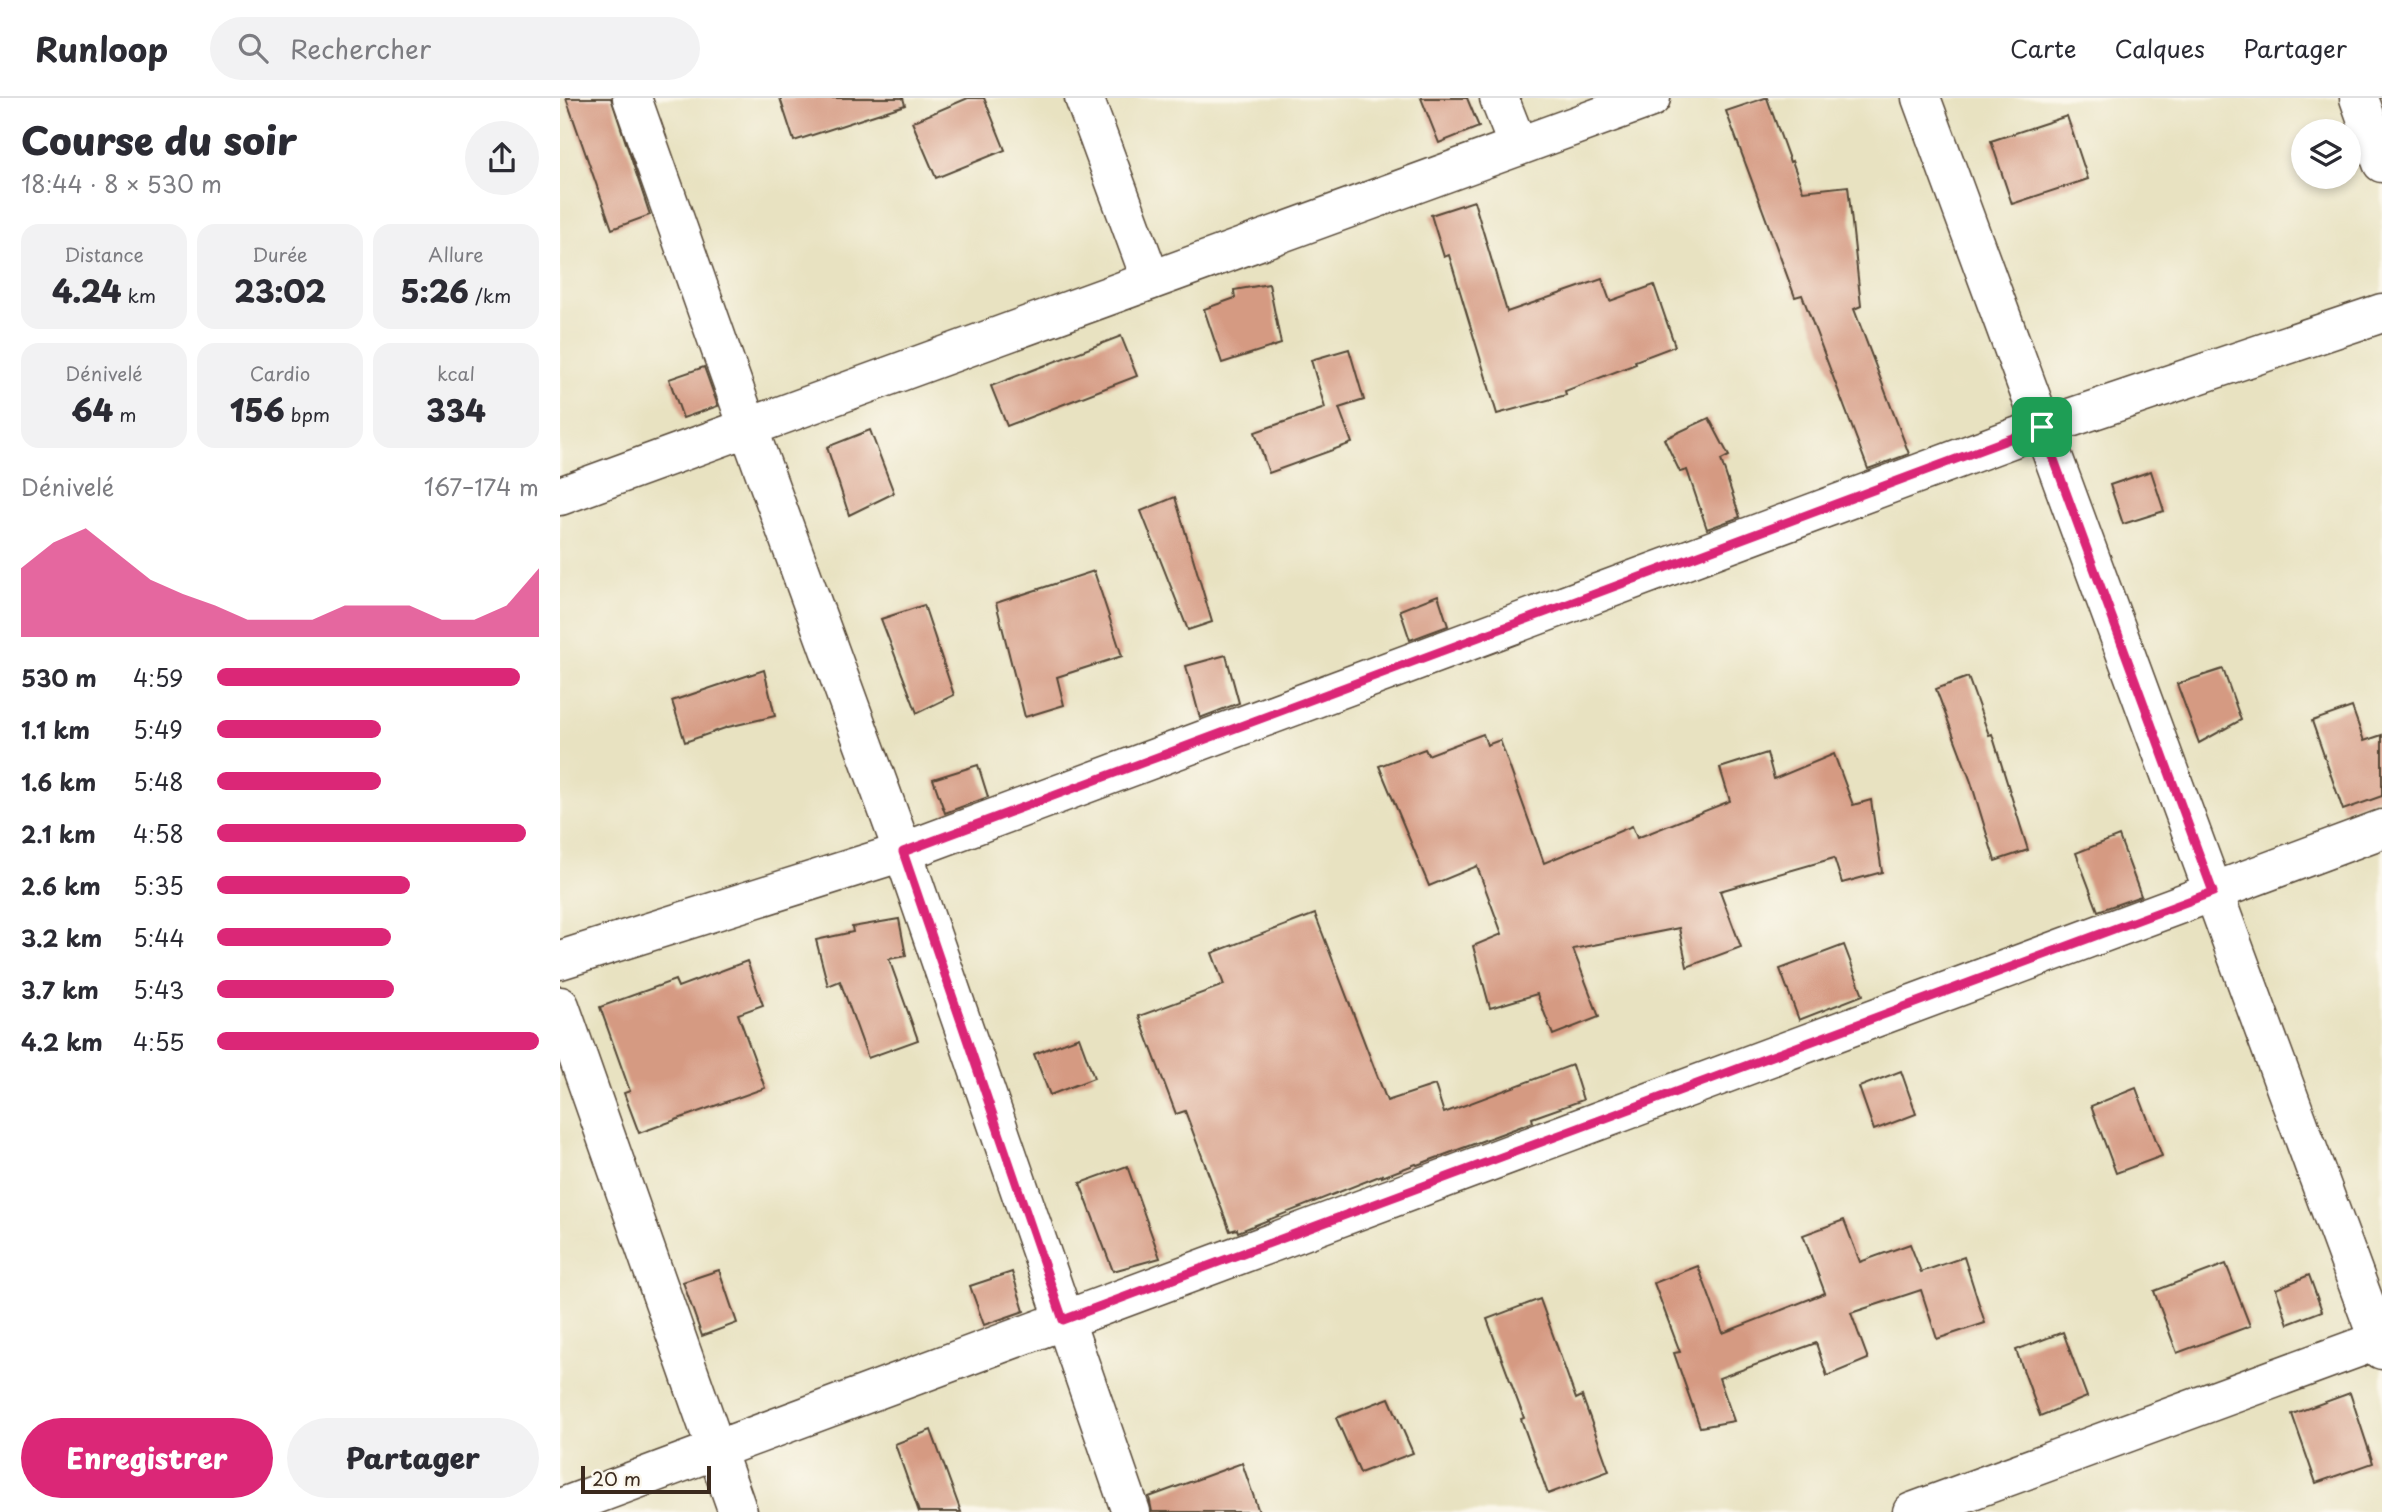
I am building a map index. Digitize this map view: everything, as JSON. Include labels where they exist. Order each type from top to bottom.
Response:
[{"type":"street","points":[[632,98],[748,427],[903,852],[1131,1512]]},
{"type":"street","points":[[1084,98],[1151,280]]},
{"type":"street","points":[[1499,98],[1518,146]]},
{"type":"street","points":[[560,496],[1651,98]]},
{"type":"street","points":[[1912,1512],[2381,1343],[1921,98]]},
{"type":"street","points":[[2359,98],[2382,163]]},
{"type":"street","points":[[560,960],[903,852],[2042,427],[2382,313]]},
{"type":"street","points":[[560,1508],[2382,829]]},
{"type":"street","points":[[560,1006],[738,1512]]},
{"type":"building","points":[[566,98],[611,98],[650,215],[612,229]]},
{"type":"building","points":[[780,98],[903,98],[905,105],[794,141]]},
{"type":"building","points":[[968,98],[984,98],[1005,150],[936,178],[912,122]]},
{"type":"building","points":[[1421,98],[1467,98],[1479,127],[1439,143]]},
{"type":"building","points":[[1765,98],[1803,191],[1848,186],[1861,306],[1854,309],[1909,454],[1868,469],[1802,295],[1795,297],[1726,111]]},
{"type":"building","points":[[2067,116],[2088,179],[2012,204],[1991,141]]},
{"type":"building","points":[[1474,201],[1507,312],[1602,279],[1610,301],[1654,285],[1675,346],[1565,391],[1566,395],[1497,414],[1449,255],[1444,257],[1431,215]]},
{"type":"building","points":[[1269,284],[1281,344],[1222,363],[1204,309],[1235,298],[1234,290]]},
{"type":"building","points":[[1121,336],[1137,376],[1007,426],[991,386]]},
{"type":"building","points":[[1349,349],[1364,400],[1339,408],[1352,443],[1269,473],[1255,432],[1325,408],[1311,360]]},
{"type":"building","points":[[704,367],[718,406],[683,418],[669,379]]},
{"type":"building","points":[[1709,418],[1729,456],[1721,460],[1740,517],[1707,529],[1687,470],[1680,472],[1664,439]]},
{"type":"building","points":[[870,430],[894,493],[849,515],[827,447]]},
{"type":"building","points":[[2151,471],[2164,511],[2123,524],[2110,485]]},
{"type":"building","points":[[1175,497],[1212,622],[1188,630],[1141,511]]},
{"type":"building","points":[[1094,571],[1122,656],[1057,677],[1064,705],[1025,717],[996,603]]},
{"type":"building","points":[[1438,595],[1448,626],[1410,640],[1400,610]]},
{"type":"building","points":[[924,605],[954,695],[917,713],[881,619]]},
{"type":"building","points":[[1226,655],[1239,703],[1200,718],[1186,666]]},
{"type":"building","points":[[2223,669],[2241,720],[2199,743],[2177,684]]},
{"type":"building","points":[[764,670],[775,716],[728,727],[685,742],[672,701]]},
{"type":"building","points":[[1968,677],[1989,735],[1992,734],[2028,850],[1995,861],[1971,782],[1936,689]]},
{"type":"building","points":[[2352,707],[2364,741],[2382,735],[2382,796],[2343,810],[2312,721]]},
{"type":"building","points":[[1483,734],[1487,745],[1500,740],[1544,863],[1632,826],[1637,838],[1730,801],[1720,768],[1767,753],[1774,779],[1834,754],[1853,805],[1871,800],[1882,872],[1842,883],[1834,858],[1720,891],[1741,947],[1687,967],[1679,928],[1573,949],[1599,1017],[1553,1035],[1537,994],[1490,1008],[1473,946],[1502,934],[1477,866],[1429,886],[1379,766],[1425,749],[1428,755]]},
{"type":"building","points":[[978,765],[988,797],[945,813],[933,779]]},
{"type":"building","points":[[2119,836],[2141,896],[2098,911],[2076,853]]},
{"type":"building","points":[[1315,914],[1387,1101],[1435,1085],[1444,1113],[1572,1065],[1583,1100],[1532,1118],[1533,1122],[1417,1165],[1382,1175],[1238,1232],[1237,1229],[1230,1231],[1185,1111],[1176,1114],[1139,1016],[1224,985],[1212,953]]},
{"type":"building","points":[[899,919],[906,956],[889,959],[918,1040],[868,1058],[840,981],[828,986],[816,940],[853,932],[852,927]]},
{"type":"building","points":[[1844,945],[1863,995],[1799,1020],[1780,969]]},
{"type":"building","points":[[747,961],[763,1005],[738,1014],[765,1088],[639,1133],[624,1093],[630,1091],[600,1007],[675,980],[678,987]]},
{"type":"building","points":[[1079,1037],[1094,1078],[1050,1095],[1034,1054]]},
{"type":"building","points":[[1901,1071],[1916,1114],[1874,1130],[1859,1087]]},
{"type":"building","points":[[2136,1088],[2162,1156],[2116,1173],[2091,1106]]},
{"type":"building","points":[[1127,1166],[1160,1258],[1113,1271],[1080,1183]]},
{"type":"building","points":[[1844,1220],[1860,1262],[1910,1244],[1921,1272],[1964,1257],[1985,1323],[1937,1339],[1921,1290],[1851,1313],[1868,1359],[1827,1376],[1816,1343],[1719,1378],[1734,1421],[1700,1427],[1674,1353],[1680,1352],[1654,1283],[1698,1266],[1723,1333],[1825,1293],[1803,1235]]},
{"type":"building","points":[[2226,1264],[2250,1326],[2177,1353],[2154,1291]]},
{"type":"building","points":[[719,1270],[737,1323],[702,1336],[683,1282]]},
{"type":"building","points":[[1012,1272],[1024,1311],[984,1325],[970,1286]]},
{"type":"building","points":[[2309,1275],[2322,1311],[2288,1324],[2276,1289]]},
{"type":"building","points":[[1540,1299],[1576,1399],[1582,1396],[1609,1471],[1548,1494],[1521,1419],[1524,1418],[1487,1319]]},
{"type":"building","points":[[2063,1332],[2087,1397],[2040,1416],[2016,1350]]},
{"type":"building","points":[[2350,1393],[2373,1463],[2316,1483],[2292,1414]]},
{"type":"building","points":[[1389,1398],[1413,1453],[1360,1473],[1336,1418]]},
{"type":"building","points":[[931,1430],[961,1512],[919,1512],[895,1444]]},
{"type":"building","points":[[1242,1463],[1259,1512],[1152,1512],[1149,1497]]},
{"type":"route","points":[[2042,427],[2213,892],[1063,1320],[903,852],[2042,427]]}]
